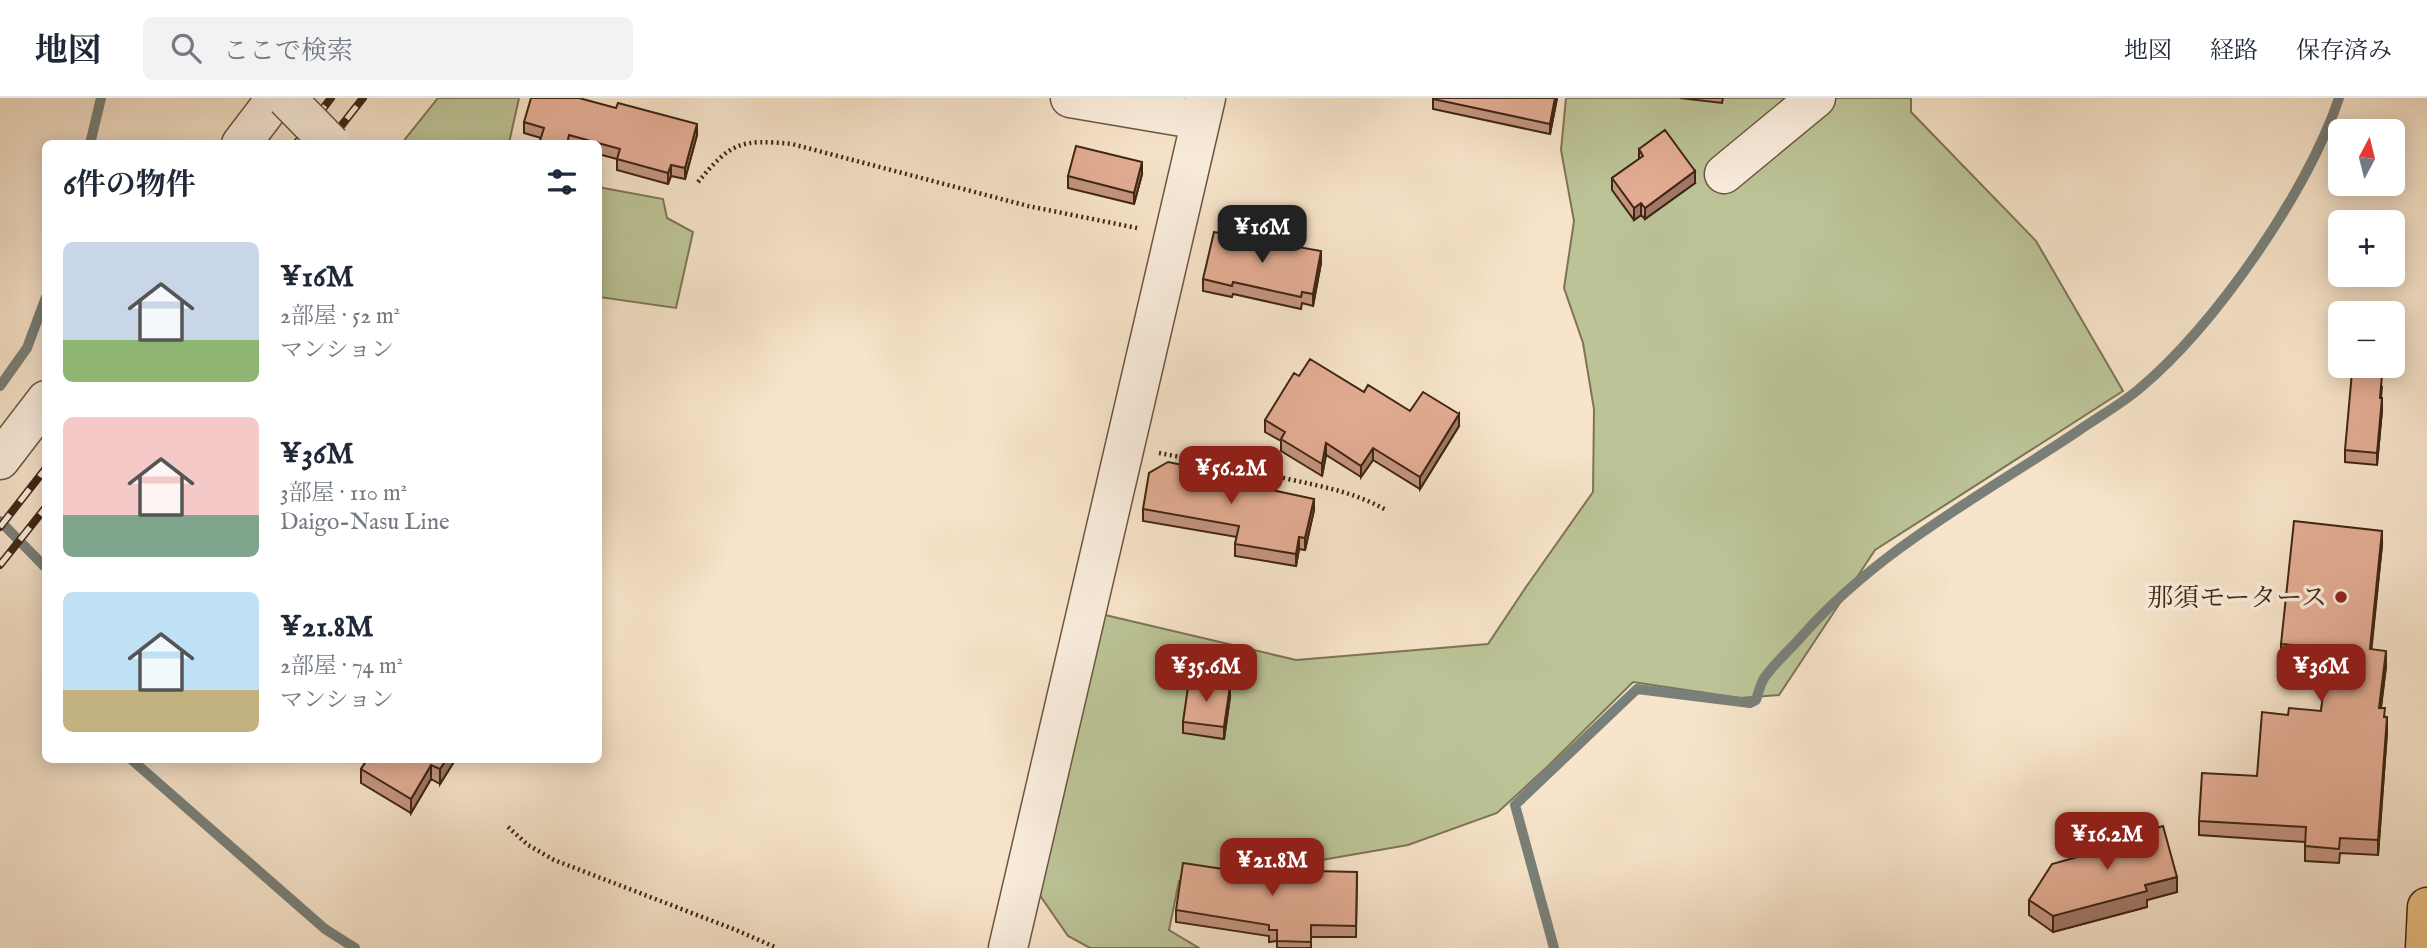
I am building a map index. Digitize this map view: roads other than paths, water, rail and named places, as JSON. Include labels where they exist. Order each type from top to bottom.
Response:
[{"type":"main road","points":[[2425,948],[2427,907]]},
{"type":"street","points":[[244,140],[276,98]]},
{"type":"street","points":[[286,98],[327,140]]},
{"type":"street","points":[[1009,948],[1203,109],[1070,98]]},
{"type":"street","points":[[1724,174],[1816,98]]},
{"type":"street","points":[[0,460],[42,405]]},
{"type":"waterway","points":[[91,140],[101,98]]},
{"type":"waterway","points":[[1554,948],[1515,805],[1637,689],[1750,703],[1756,700],[1763,680],[1771,669],[1832,605],[1864,576],[1933,525],[2139,389],[2198,330],[2256,255],[2305,174],[2325,135],[2339,98]]},
{"type":"waterway","points":[[0,386],[27,348],[42,308]]},
{"type":"waterway","points":[[0,521],[42,564]]},
{"type":"waterway","points":[[135,763],[325,929],[355,948]]},
{"type":"railway","points":[[299,140],[331,98]]},
{"type":"railway","points":[[330,140],[363,98]]},
{"type":"railway","points":[[0,527],[42,473]]},
{"type":"railway","points":[[0,565],[42,512]]},
{"type":"place","name":"那須モータース","points":[[2341,597]]}]
